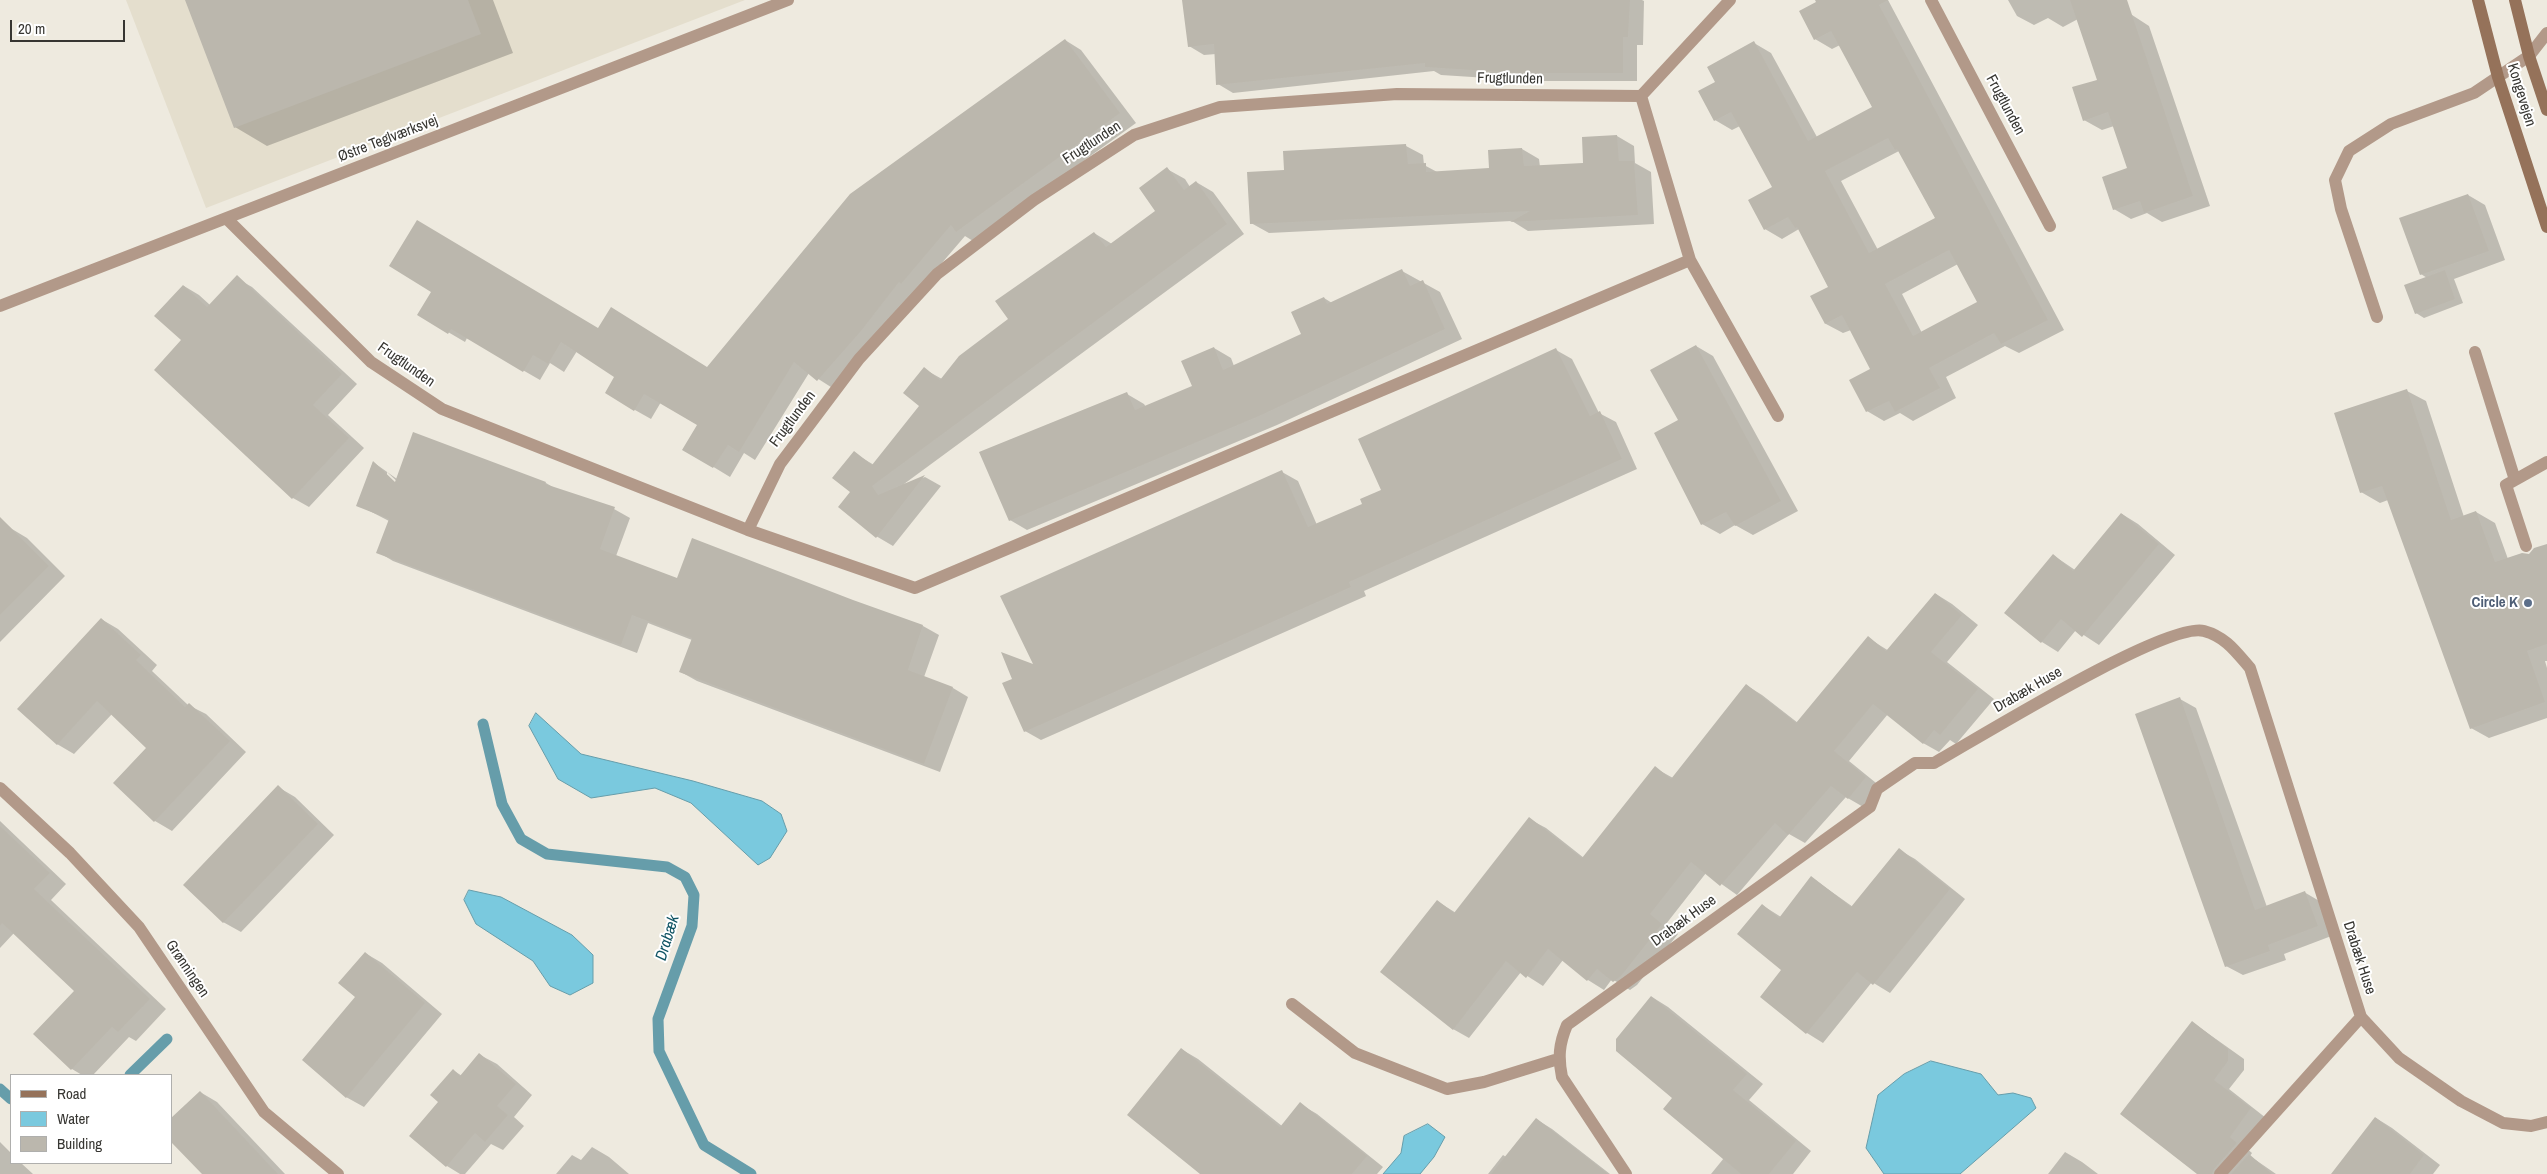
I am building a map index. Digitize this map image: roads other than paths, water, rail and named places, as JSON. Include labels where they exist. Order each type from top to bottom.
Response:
[{"type":"main road","name":"Kongevejen","points":[[2478,0],[2498,77],[2547,227]]},
{"type":"main road","name":"Kongevejen","points":[[2515,0],[2529,56],[2547,110]]},
{"type":"street","name":"Østre Teglværksvej","points":[[0,306],[788,0]]},
{"type":"street","points":[[1730,0],[1641,96],[1690,260],[1778,416]]},
{"type":"street","name":"Frugtlunden","points":[[1931,0],[2050,226]]},
{"type":"street","points":[[2378,317],[2341,209],[2335,180],[2349,151],[2391,124],[2474,93],[2529,56],[2547,33]]},
{"type":"street","name":"Frugtlunden","points":[[748,530],[780,464],[859,359],[937,274],[1034,200],[1134,135],[1220,108],[1397,94],[1641,96]]},
{"type":"street","name":"Frugtlunden","points":[[227,219],[371,362],[442,409],[748,530],[915,588],[1690,260]]},
{"type":"street","points":[[2475,352],[2515,480]]},
{"type":"street","points":[[2526,546],[2506,485],[2547,462]]},
{"type":"street","name":"Drabæk Huse","points":[[1626,1174],[1562,1077],[1558,1059],[1560,1042],[1567,1025],[1870,808],[1877,789],[1907,768],[1915,764],[1934,764],[2073,683],[2165,638],[2202,631],[2230,643],[2250,668],[2361,1017],[2399,1058],[2461,1101],[2503,1123],[2531,1126],[2547,1122]]},
{"type":"street","name":"Grønningen","points":[[0,788],[70,853],[139,927],[264,1112],[338,1174]]},
{"type":"street","points":[[1292,1004],[1355,1053],[1447,1089],[1484,1082],[1558,1059]]},
{"type":"street","name":"Drabæk Huse","points":[[2220,1174],[2361,1017]]},
{"type":"water","points":[[536,713],[581,754],[693,781],[762,801],[781,814],[787,831],[770,858],[758,865],[691,803],[655,788],[591,798],[558,779],[529,726]]},
{"type":"water","points":[[469,890],[501,897],[572,935],[593,955],[593,983],[570,995],[550,986],[533,961],[476,924],[464,900]]},
{"type":"water","points":[[1931,1061],[1981,1074],[1998,1095],[2013,1093],[2031,1098],[2036,1108],[1960,1174],[1884,1174],[1866,1148],[1878,1095],[1904,1074]]},
{"type":"water","points":[[1428,1124],[1445,1137],[1434,1157],[1420,1174],[1383,1174],[1401,1153],[1404,1136]]},
{"type":"waterway","name":"Drabæk","points":[[483,724],[502,804],[521,839],[547,854],[667,867],[685,877],[694,895],[692,926],[658,1019],[659,1051],[704,1145],[751,1174]]},
{"type":"waterway","points":[[131,1074],[167,1039]]},
{"type":"waterway","points":[[0,1089],[10,1098]]},
{"type":"place","name":"Circle K","points":[[2528,603]]}]
